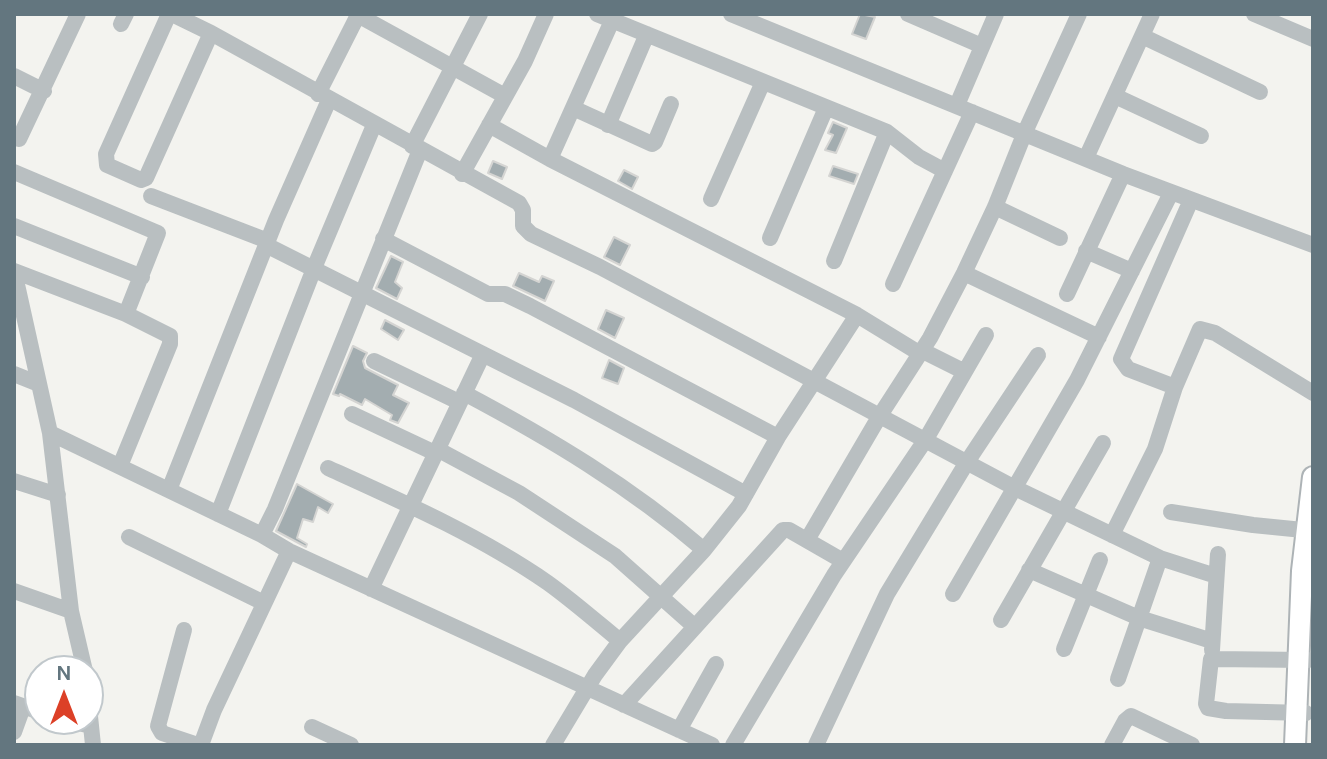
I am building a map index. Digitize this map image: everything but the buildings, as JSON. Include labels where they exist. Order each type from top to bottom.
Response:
[{"type":"main road","points":[[1295,745],[1301,713],[1313,477]]},
{"type":"main road","points":[[1301,713],[1306,745]]},
{"type":"street","points":[[19,139],[78,14]]},
{"type":"street","points":[[211,33],[146,178],[141,180],[107,165],[106,154],[171,14],[211,33],[519,203],[523,210],[524,228],[531,234],[563,247],[1015,488],[1160,558],[1216,576]]},
{"type":"street","points":[[169,490],[357,14],[505,96]]},
{"type":"street","points":[[262,535],[363,293],[416,148],[480,14]]},
{"type":"street","points":[[462,174],[546,14]]},
{"type":"street","points":[[731,14],[1123,174],[1313,245]]},
{"type":"street","points":[[908,14],[982,46]]},
{"type":"street","points":[[893,284],[945,171],[982,46],[996,14]]},
{"type":"street","points":[[807,540],[879,417],[930,338],[964,273],[1079,14]]},
{"type":"street","points":[[1086,158],[1152,14]]},
{"type":"street","points":[[1254,14],[1313,39]]},
{"type":"street","points":[[550,159],[608,16],[887,132],[919,157],[945,171]]},
{"type":"street","points":[[608,125],[647,34]]},
{"type":"street","points":[[1142,36],[1260,92]]},
{"type":"street","points":[[14,76],[44,91]]},
{"type":"street","points":[[711,199],[763,82]]},
{"type":"street","points":[[1115,96],[1201,136]]},
{"type":"street","points":[[573,108],[653,144],[671,104]]},
{"type":"street","points":[[770,238],[826,108]]},
{"type":"street","points":[[218,514],[314,268],[374,125]]},
{"type":"street","points":[[489,125],[857,315],[920,352],[963,371]]},
{"type":"street","points":[[834,261],[887,132]]},
{"type":"street","points":[[14,172],[158,233],[126,314]]},
{"type":"street","points":[[1067,294],[1123,174]]},
{"type":"street","points":[[953,594],[1099,337],[1171,193]]},
{"type":"street","points":[[151,196],[267,243],[662,446],[746,494]]},
{"type":"street","points":[[1175,387],[1128,369],[1121,359],[1191,200]]},
{"type":"street","points":[[995,207],[1060,238]]},
{"type":"street","points":[[14,226],[142,277]]},
{"type":"street","points":[[383,239],[488,294],[505,294],[530,306],[778,437]]},
{"type":"street","points":[[1086,251],[1132,271]]},
{"type":"street","points":[[14,271],[126,314],[171,339],[120,466]]},
{"type":"street","points":[[14,271],[50,433],[71,611],[81,655]]},
{"type":"street","points":[[964,273],[1099,337]]},
{"type":"street","points":[[553,745],[587,687],[620,641],[704,550],[746,494],[778,437],[857,315]]},
{"type":"street","points":[[1112,535],[1155,449],[1197,331],[1202,328],[1215,333],[1313,393]]},
{"type":"street","points":[[733,745],[843,561],[926,439],[986,335]]},
{"type":"street","points":[[371,589],[483,354]]},
{"type":"street","points":[[816,745],[887,594],[967,462],[1038,355]]},
{"type":"street","points":[[374,361],[462,398],[561,446],[655,509],[704,550]]},
{"type":"street","points":[[14,374],[39,384]]},
{"type":"street","points":[[352,414],[436,451],[519,493],[615,556],[695,627]]},
{"type":"street","points":[[50,433],[289,551],[712,745]]},
{"type":"street","points":[[1001,620],[1103,443]]},
{"type":"street","points":[[328,468],[409,505],[485,545],[546,582],[620,641]]},
{"type":"street","points":[[14,481],[58,495]]},
{"type":"street","points":[[1171,512],[1309,530]]},
{"type":"street","points":[[624,705],[783,530],[789,530],[843,561]]},
{"type":"street","points":[[129,537],[264,603]]},
{"type":"street","points":[[184,630],[158,726],[162,733],[200,745],[289,551]]},
{"type":"street","points":[[1218,554],[1208,708],[1301,713]]},
{"type":"street","points":[[1118,679],[1160,558]]},
{"type":"street","points":[[1064,649],[1100,560]]},
{"type":"street","points":[[1029,570],[1139,618],[1212,641]]},
{"type":"street","points":[[14,591],[71,611]]},
{"type":"street","points":[[1211,659],[1302,660]]},
{"type":"street","points":[[687,736],[716,664]]},
{"type":"street","points":[[14,732],[18,705]]},
{"type":"street","points":[[1112,745],[1131,716],[1192,745]]},
{"type":"street","points":[[312,727],[351,745]]}]
